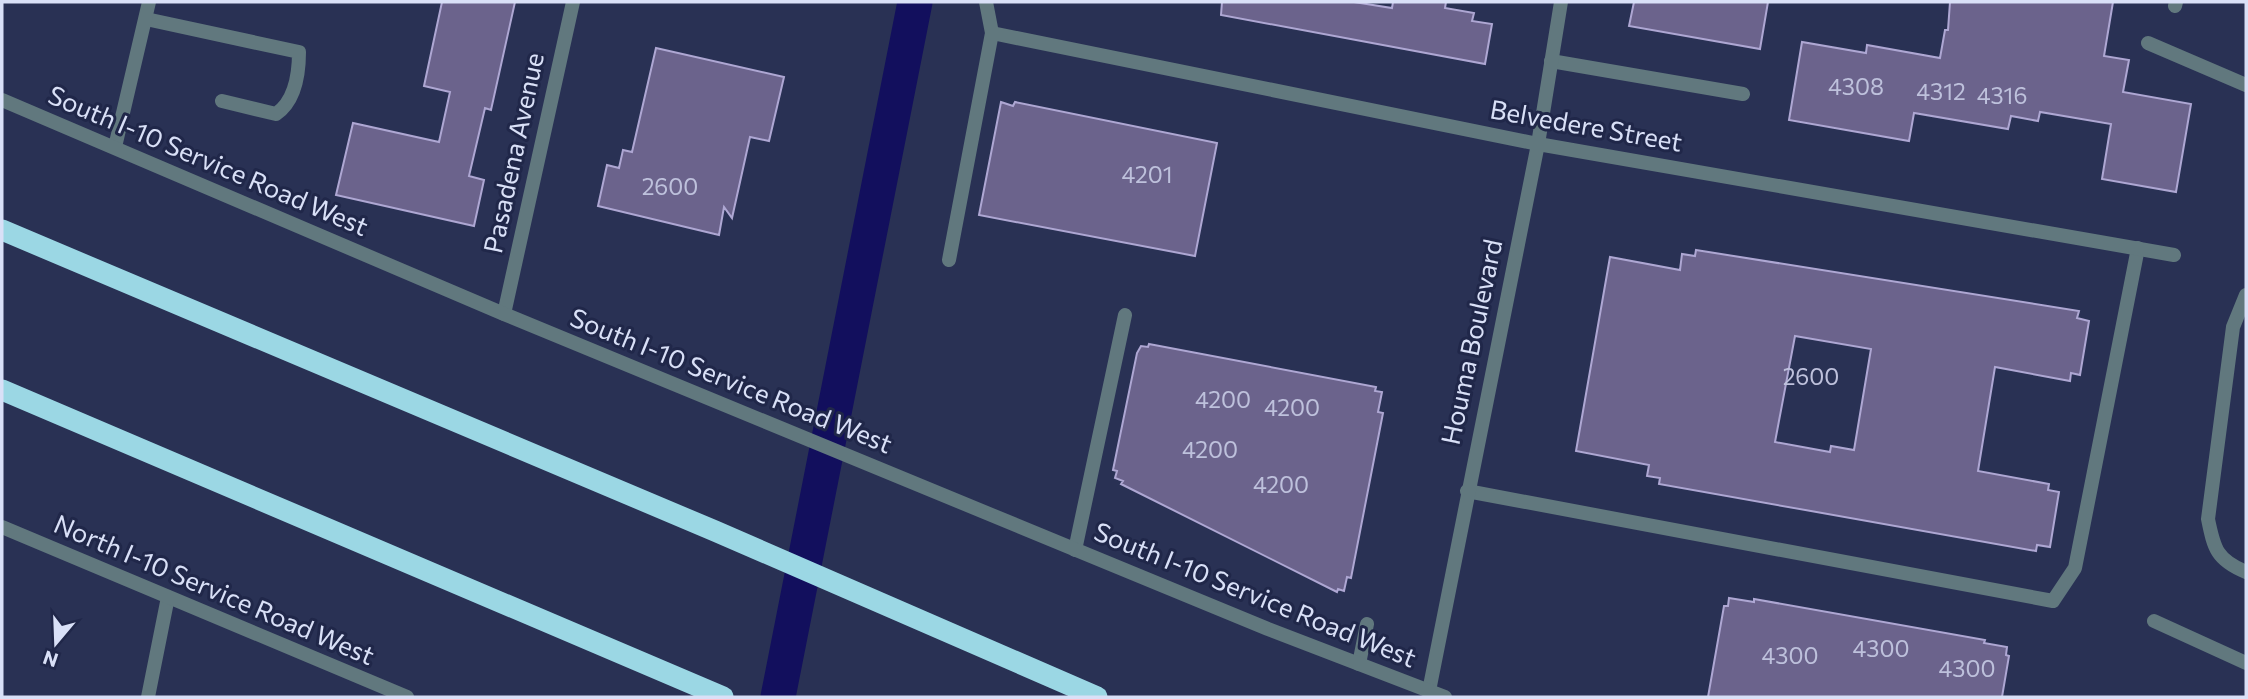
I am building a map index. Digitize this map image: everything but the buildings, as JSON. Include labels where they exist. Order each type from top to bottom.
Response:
[{"type":"highway","points":[[2,230],[715,531],[1097,697]]},
{"type":"highway","points":[[2,390],[723,697]]},
{"type":"street","points":[[115,147],[149,2]]},
{"type":"street","name":"Pasadena Avenue","points":[[504,314],[573,2]]},
{"type":"street","points":[[948,260],[992,33],[986,2]]},
{"type":"street","name":"Houma Boulevard","points":[[1429,691],[1538,144],[1561,2]]},
{"type":"street","points":[[146,19],[299,52],[299,67],[289,105],[276,114],[222,101]]},
{"type":"street","name":"Belvedere Street","points":[[992,33],[1538,144],[2175,255]]},
{"type":"street","points":[[2148,43],[2246,85]]},
{"type":"street","points":[[1551,61],[1742,94]]},
{"type":"street","name":"South I-10 Service Road West","points":[[2,100],[504,314],[1075,550],[1445,697]]},
{"type":"street","points":[[1467,491],[2053,601],[2075,568],[2138,248]]},
{"type":"street","points":[[2246,295],[2233,327],[2208,519],[2214,550],[2234,567],[2246,572]]},
{"type":"street","points":[[1075,550],[1125,314]]},
{"type":"street","name":"North I-10 Service Road West","points":[[2,527],[407,697]]},
{"type":"street","points":[[148,697],[168,597]]},
{"type":"street","points":[[2154,621],[2246,663]]},
{"type":"street","points":[[1359,664],[1367,624]]},
{"type":"waterway","points":[[778,697],[915,2]]}]
